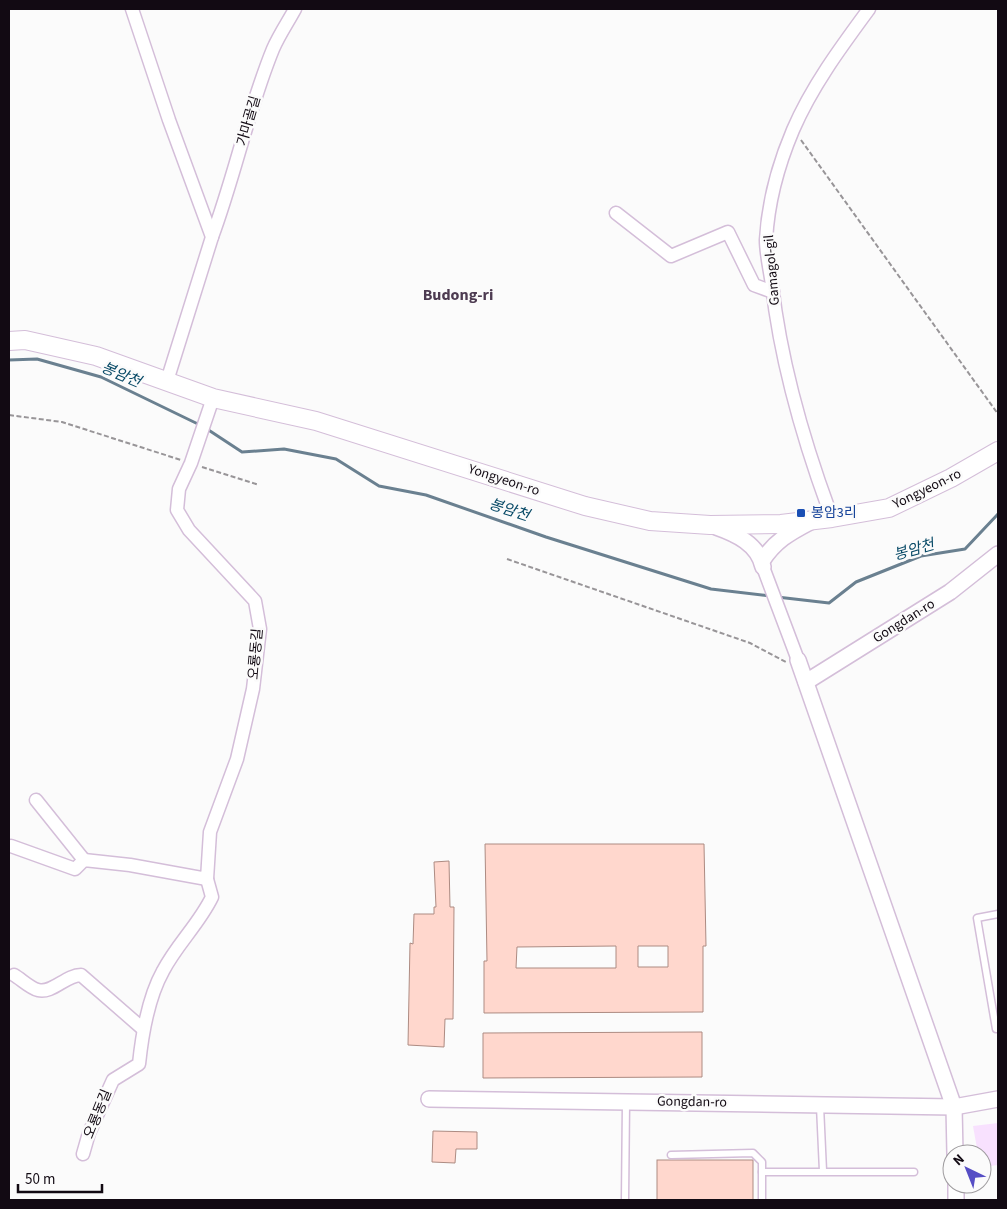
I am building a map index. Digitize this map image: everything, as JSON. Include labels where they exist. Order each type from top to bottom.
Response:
[{"type":"main road","name":"Yongyeon-ro","points":[[9,341],[25,340],[96,356],[169,377],[211,406],[316,421],[585,506],[650,521],[710,525],[781,524],[888,508],[951,478],[998,451]]},
{"type":"street","points":[[132,9],[169,120],[212,236]]},
{"type":"street","name":"가마골길","points":[[169,377],[212,236],[235,170],[256,93],[274,47],[295,9]]},
{"type":"street","name":"Gamagol-gil","points":[[823,519],[814,471],[789,378],[777,323],[766,241],[781,162],[793,129],[828,65],[870,9]]},
{"type":"street","points":[[616,213],[671,256],[728,232],[754,285],[773,292]]},
{"type":"street","name":"오룡동길","points":[[83,1154],[89,1133],[113,1080],[139,1064],[143,1029],[162,971],[202,917],[212,897],[207,879],[210,832],[237,759],[253,689],[260,629],[256,601],[189,530],[177,510],[179,489],[191,463],[211,406]]},
{"type":"street","points":[[762,564],[771,546],[784,535],[823,519]]},
{"type":"street","points":[[710,525],[739,535],[762,564],[802,672],[954,1107],[955,1144]]},
{"type":"street","name":"Gongdan-ro","points":[[802,672],[950,592],[998,554]]},
{"type":"street","points":[[36,800],[84,860],[130,865],[207,879]]},
{"type":"street","points":[[11,846],[75,869],[84,860]]},
{"type":"street","points":[[14,975],[37,990],[46,991],[72,975],[82,975],[143,1029]]},
{"type":"street","name":"Gongdan-ro","points":[[429,1099],[954,1107],[998,1099]]},
{"type":"lane","points":[[998,914],[977,918],[996,1029],[998,1029]]},
{"type":"lane","points":[[625,1200],[626,1101]]},
{"type":"lane","points":[[820,1105],[824,1171]]},
{"type":"lane","points":[[670,1154],[753,1153],[762,1162],[762,1200]]},
{"type":"lane","points":[[762,1172],[914,1172]]},
{"type":"path","points":[[793,129],[998,414]]},
{"type":"path","points":[[9,415],[62,422],[259,485]]},
{"type":"path","points":[[507,559],[750,643],[802,672]]},
{"type":"shaded area","points":[[998,1123],[998,1165],[992,1166],[992,1144],[976,1144],[973,1126]]},
{"type":"building","points":[[485,844],[704,844],[706,946],[703,946],[703,1012],[484,1013],[484,961],[487,961]],"holes":[[[616,946],[616,968],[516,968],[517,947]],[[638,946],[668,946],[668,967],[638,967]]]},
{"type":"building","points":[[449,861],[450,907],[454,907],[453,1019],[445,1019],[444,1047],[408,1045],[410,943],[413,944],[414,914],[434,914],[434,907],[436,907],[434,862]]},
{"type":"building","points":[[702,1032],[702,1077],[483,1078],[483,1033]]},
{"type":"building","points":[[433,1131],[477,1132],[477,1149],[456,1149],[455,1163],[432,1162]]},
{"type":"building","points":[[657,1160],[753,1160],[753,1200],[657,1200]]},
{"type":"waterway","name":"봉암천","points":[[9,360],[37,359],[101,377],[200,425]]},
{"type":"waterway","name":"봉암천","points":[[207,429],[242,452],[284,449],[336,459],[379,486],[426,495],[546,537],[711,589],[771,596]]},
{"type":"waterway","name":"봉암천","points":[[777,597],[829,603],[856,582],[921,556],[965,549],[998,514]]},
{"type":"place","name":"봉암3리","points":[[801,513]]},
{"type":"district","name":"Budong-ri","points":[[458,295]]}]
